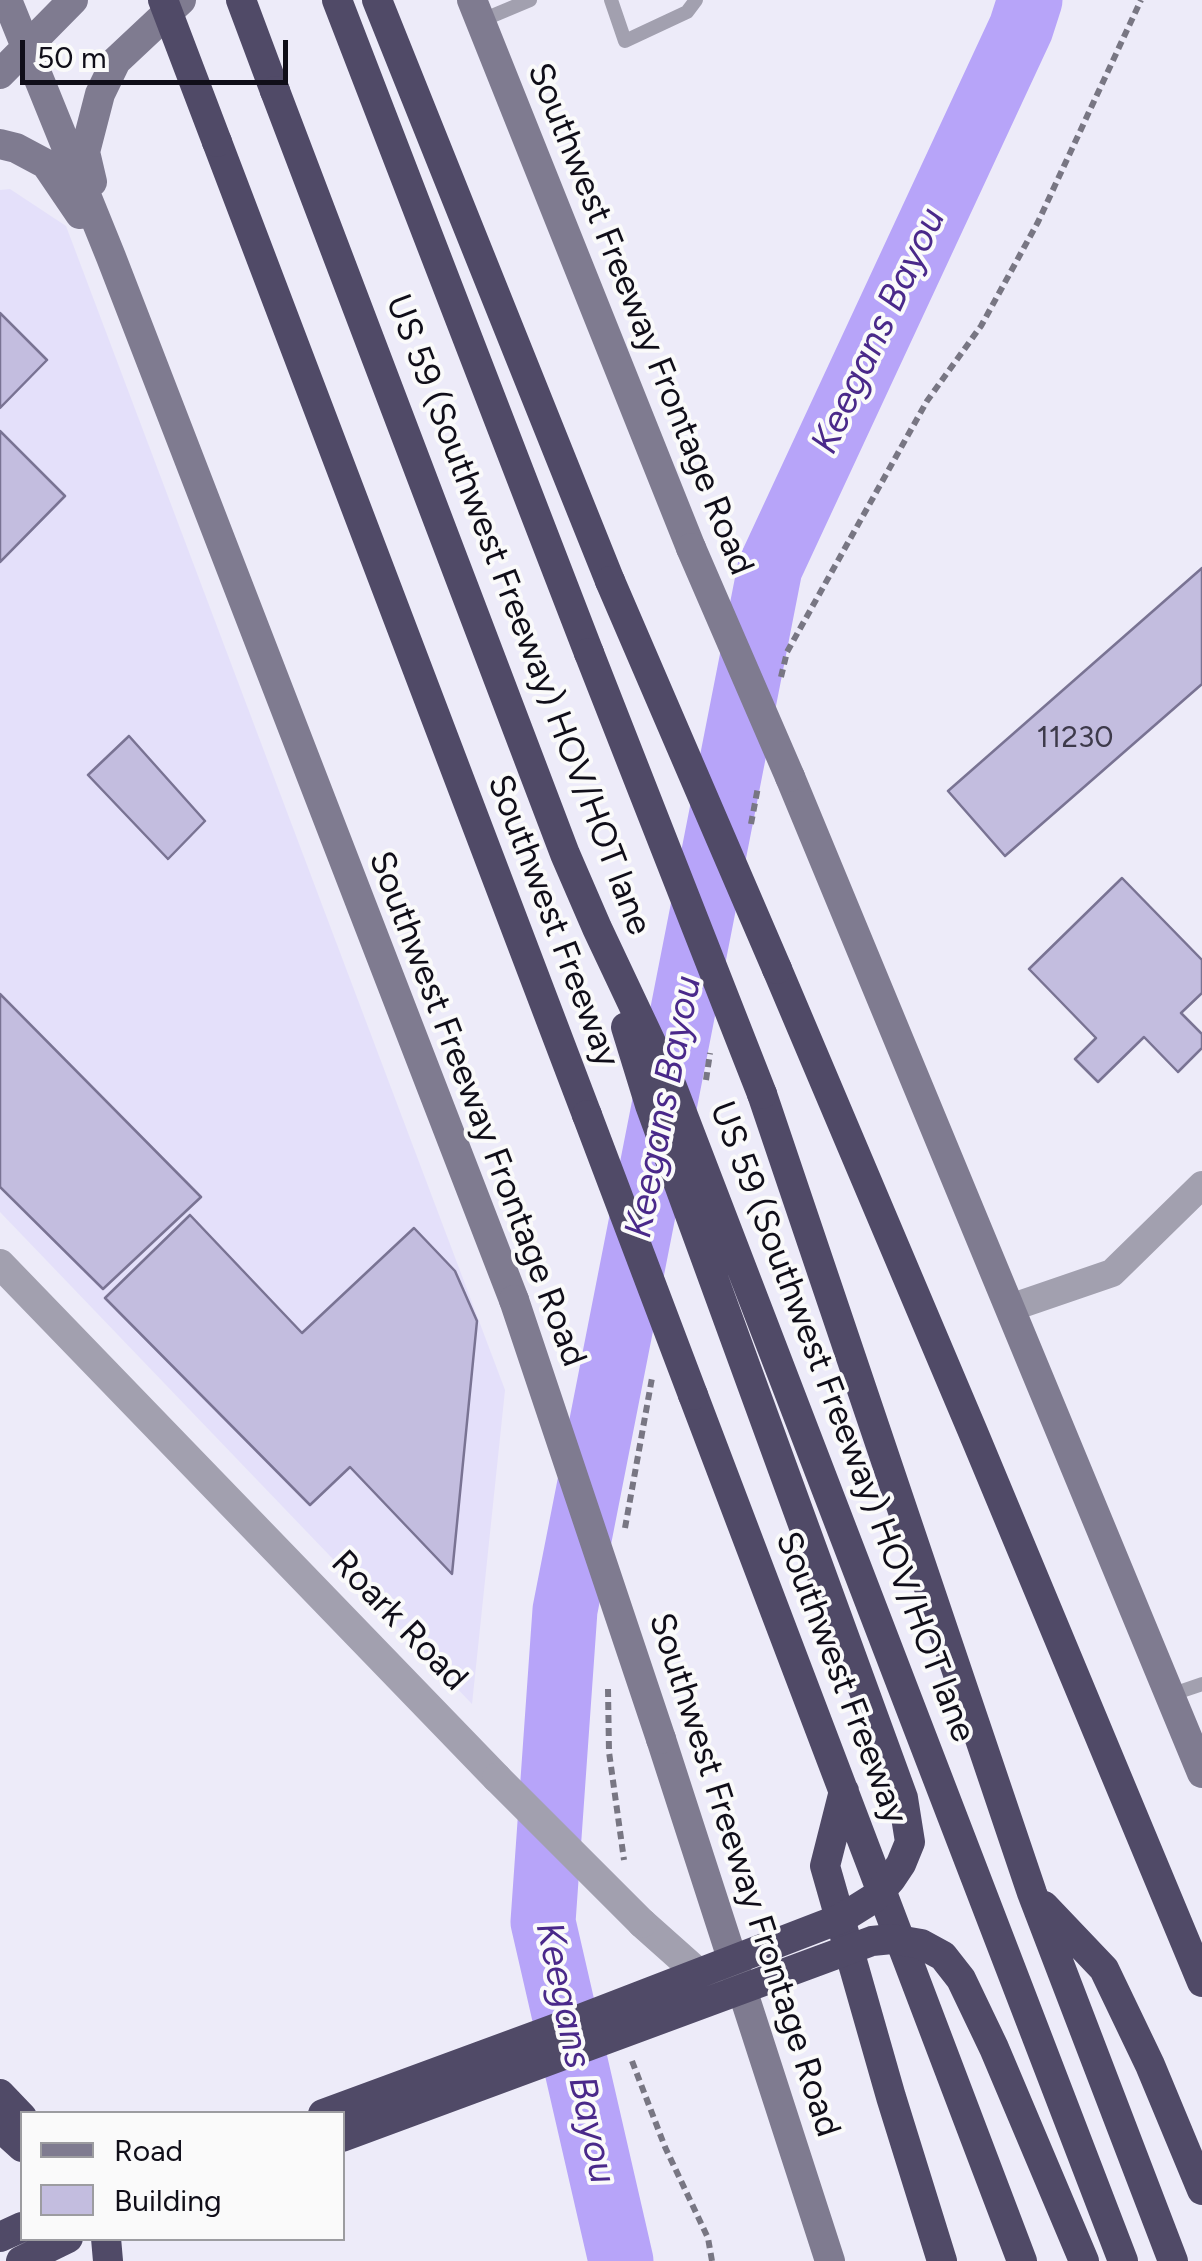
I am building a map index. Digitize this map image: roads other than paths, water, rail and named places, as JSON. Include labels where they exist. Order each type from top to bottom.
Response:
[{"type":"highway","name":"Southwest Freeway","points":[[163,0],[1022,2261]]},
{"type":"highway","name":"US 59 (Southwest Freeway) HOV/HOT lane","points":[[241,0],[565,854],[672,1087],[1123,2261]]},
{"type":"highway","points":[[379,5],[610,581],[973,1432],[1202,1982]]},
{"type":"highway","points":[[342,13],[762,1094],[1032,1892],[1173,2261]]},
{"type":"highway","points":[[330,2111],[842,1918],[874,1898],[891,1879],[910,1842],[903,1798],[650,1105],[597,928]]},
{"type":"highway","points":[[844,1792],[825,1866],[942,2261]]},
{"type":"highway","points":[[1032,1892],[1104,1970],[1150,2065],[1202,2190]]},
{"type":"highway","points":[[345,2136],[872,1941],[892,1938],[922,1944],[943,1956],[962,1979],[1084,2261]]},
{"type":"highway","points":[[0,2094],[20,2114]]},
{"type":"highway","points":[[0,2127],[20,2145]]},
{"type":"highway","points":[[21,2261],[62,2241]]},
{"type":"main road","name":"Southwest Freeway Frontage Road","points":[[7,0],[111,257],[514,1300],[662,1739],[830,2261]]},
{"type":"main road","points":[[0,74],[72,0]]},
{"type":"main road","points":[[111,257],[85,152],[92,119],[116,62],[182,0]]},
{"type":"main road","name":"Southwest Freeway Frontage Road","points":[[471,7],[691,548],[790,776],[1202,1773]]},
{"type":"main road","points":[[0,144],[46,164],[111,257]]},
{"type":"street","points":[[1010,1308],[1112,1274],[1202,1185]]},
{"type":"street","name":"Roark Road","points":[[0,1264],[497,1778],[642,1923],[753,2022]]},
{"type":"lane","points":[[471,7],[530,0]]},
{"type":"lane","points":[[611,0],[625,41],[686,12],[696,0]]},
{"type":"lane","points":[[1170,1695],[1202,1684]]},
{"type":"waterway","name":"Keegans Bayou","points":[[621,2261],[543,1922],[565,1610],[770,568],[1021,28],[1030,0]]}]
